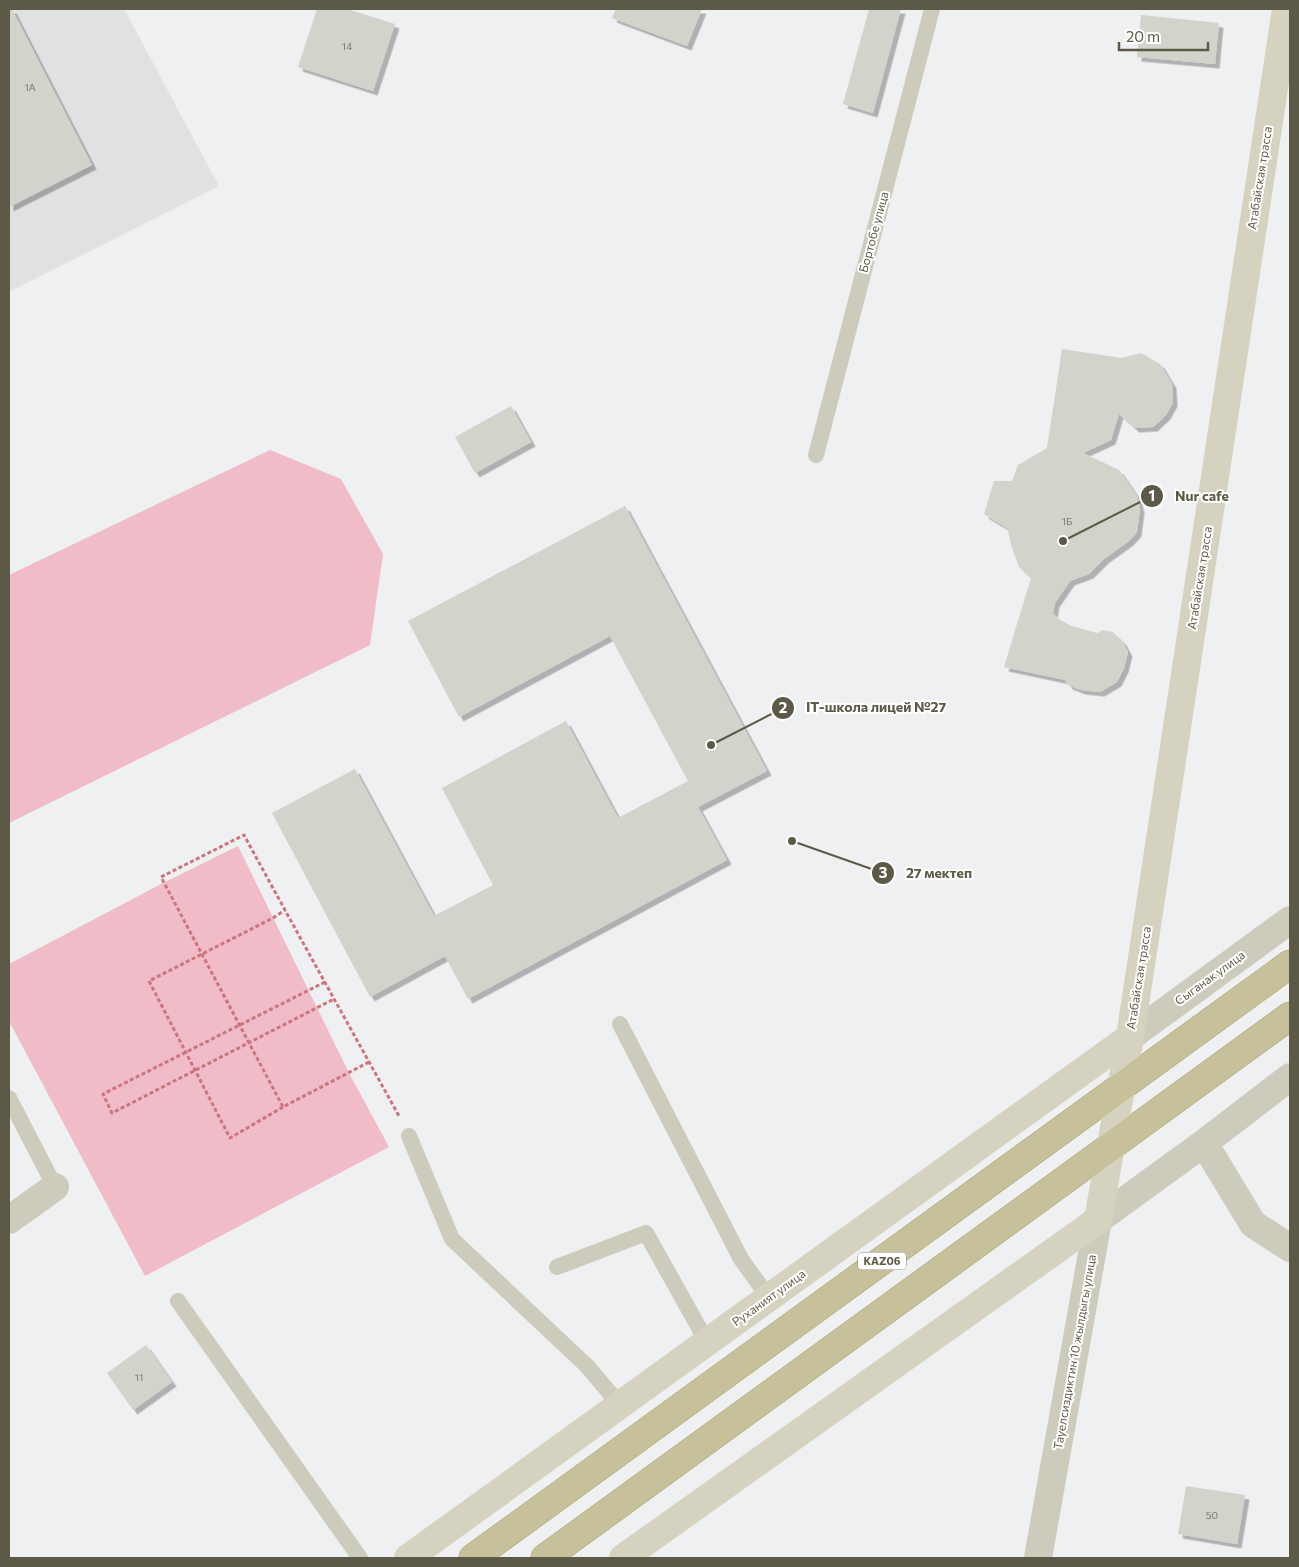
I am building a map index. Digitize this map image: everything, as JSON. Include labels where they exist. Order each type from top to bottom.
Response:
[{"type":"highway","name":"KАZ06","points":[[473,1558],[1290,964]]},
{"type":"highway","points":[[545,1558],[1290,1016]]},
{"type":"main road","name":"Атабайская трасса","points":[[1112,1147],[1287,19]]},
{"type":"main road","name":"Руханият улица","points":[[408,1558],[1130,1037]]},
{"type":"main road","name":"Тауелсиздиктин 10 жылдыгы улица","points":[[1098,1220],[1112,1147]]},
{"type":"main road","points":[[624,1558],[1098,1220]]},
{"type":"street","name":"Сыганак улица","points":[[1130,1037],[1290,920]]},
{"type":"street","points":[[1098,1220],[1204,1143],[1290,1077]]},
{"type":"street","points":[[1204,1143],[1253,1224],[1290,1248]]},
{"type":"street","points":[[9,1220],[55,1187]]},
{"type":"street","name":"Тауелсиздиктин 10 жылдыгы улица","points":[[1038,1558],[1098,1220]]},
{"type":"lane","name":"Бортобе улица","points":[[816,455],[932,9]]},
{"type":"lane","points":[[620,1024],[741,1259],[769,1298]]},
{"type":"lane","points":[[9,1098],[55,1187]]},
{"type":"lane","points":[[409,1136],[452,1238],[587,1366],[620,1406]]},
{"type":"lane","points":[[557,1266],[646,1233],[707,1342]]},
{"type":"lane","points":[[178,1301],[360,1558]]},
{"type":"path","points":[[283,1107],[161,877],[244,836],[409,1136]]},
{"type":"path","points":[[285,910],[273,918],[149,981],[230,1138],[283,1107],[369,1062]]},
{"type":"path","points":[[325,982],[103,1094],[112,1113],[334,999]]},
{"type":"shaded area","points":[[9,9],[124,9],[219,186],[9,292]]},
{"type":"shaded area","points":[[270,450],[341,479],[383,554],[370,645],[9,823],[9,575]]},
{"type":"shaded area","points":[[238,846],[349,1073],[389,1147],[145,1276],[9,1021],[9,964]]},
{"type":"building","points":[[9,9],[12,9],[92,165],[9,207]]},
{"type":"building","points":[[317,9],[347,9],[395,24],[373,91],[298,67]]},
{"type":"building","points":[[616,9],[702,9],[687,46],[612,18]]},
{"type":"building","points":[[869,9],[901,9],[873,113],[843,104]]},
{"type":"building","points":[[1141,15],[1219,23],[1215,64],[1137,57]]},
{"type":"building","points":[[1062,349],[1122,358],[1141,353],[1160,364],[1172,384],[1173,402],[1166,415],[1153,427],[1135,428],[1119,414],[1111,440],[1083,453],[1119,470],[1137,496],[1140,509],[1137,532],[1129,541],[1104,559],[1089,574],[1070,581],[1055,603],[1053,614],[1059,619],[1071,626],[1097,633],[1103,630],[1113,632],[1122,641],[1128,652],[1124,668],[1117,682],[1100,692],[1081,690],[1068,685],[1065,680],[1004,667],[1031,578],[1019,567],[1007,528],[984,514],[994,481],[1012,481],[1018,465],[1047,448]]},
{"type":"building","points":[[511,406],[531,442],[475,473],[455,437]]},
{"type":"building","points":[[625,506],[767,771],[698,807],[727,860],[468,999],[445,956],[370,997],[272,813],[355,769],[434,916],[493,885],[442,788],[566,721],[618,818],[688,781],[610,636],[459,717],[408,621]]},
{"type":"building","points":[[146,1345],[172,1382],[133,1410],[107,1373]]},
{"type":"building","points":[[1186,1486],[1245,1495],[1237,1544],[1178,1534]]},
{"type":"place","name":"Nur cafe","points":[[1063,541]]},
{"type":"place","name":"IT-школа лицей №27","points":[[711,745]]},
{"type":"place","name":"27 мектеп","points":[[792,841]]}]
